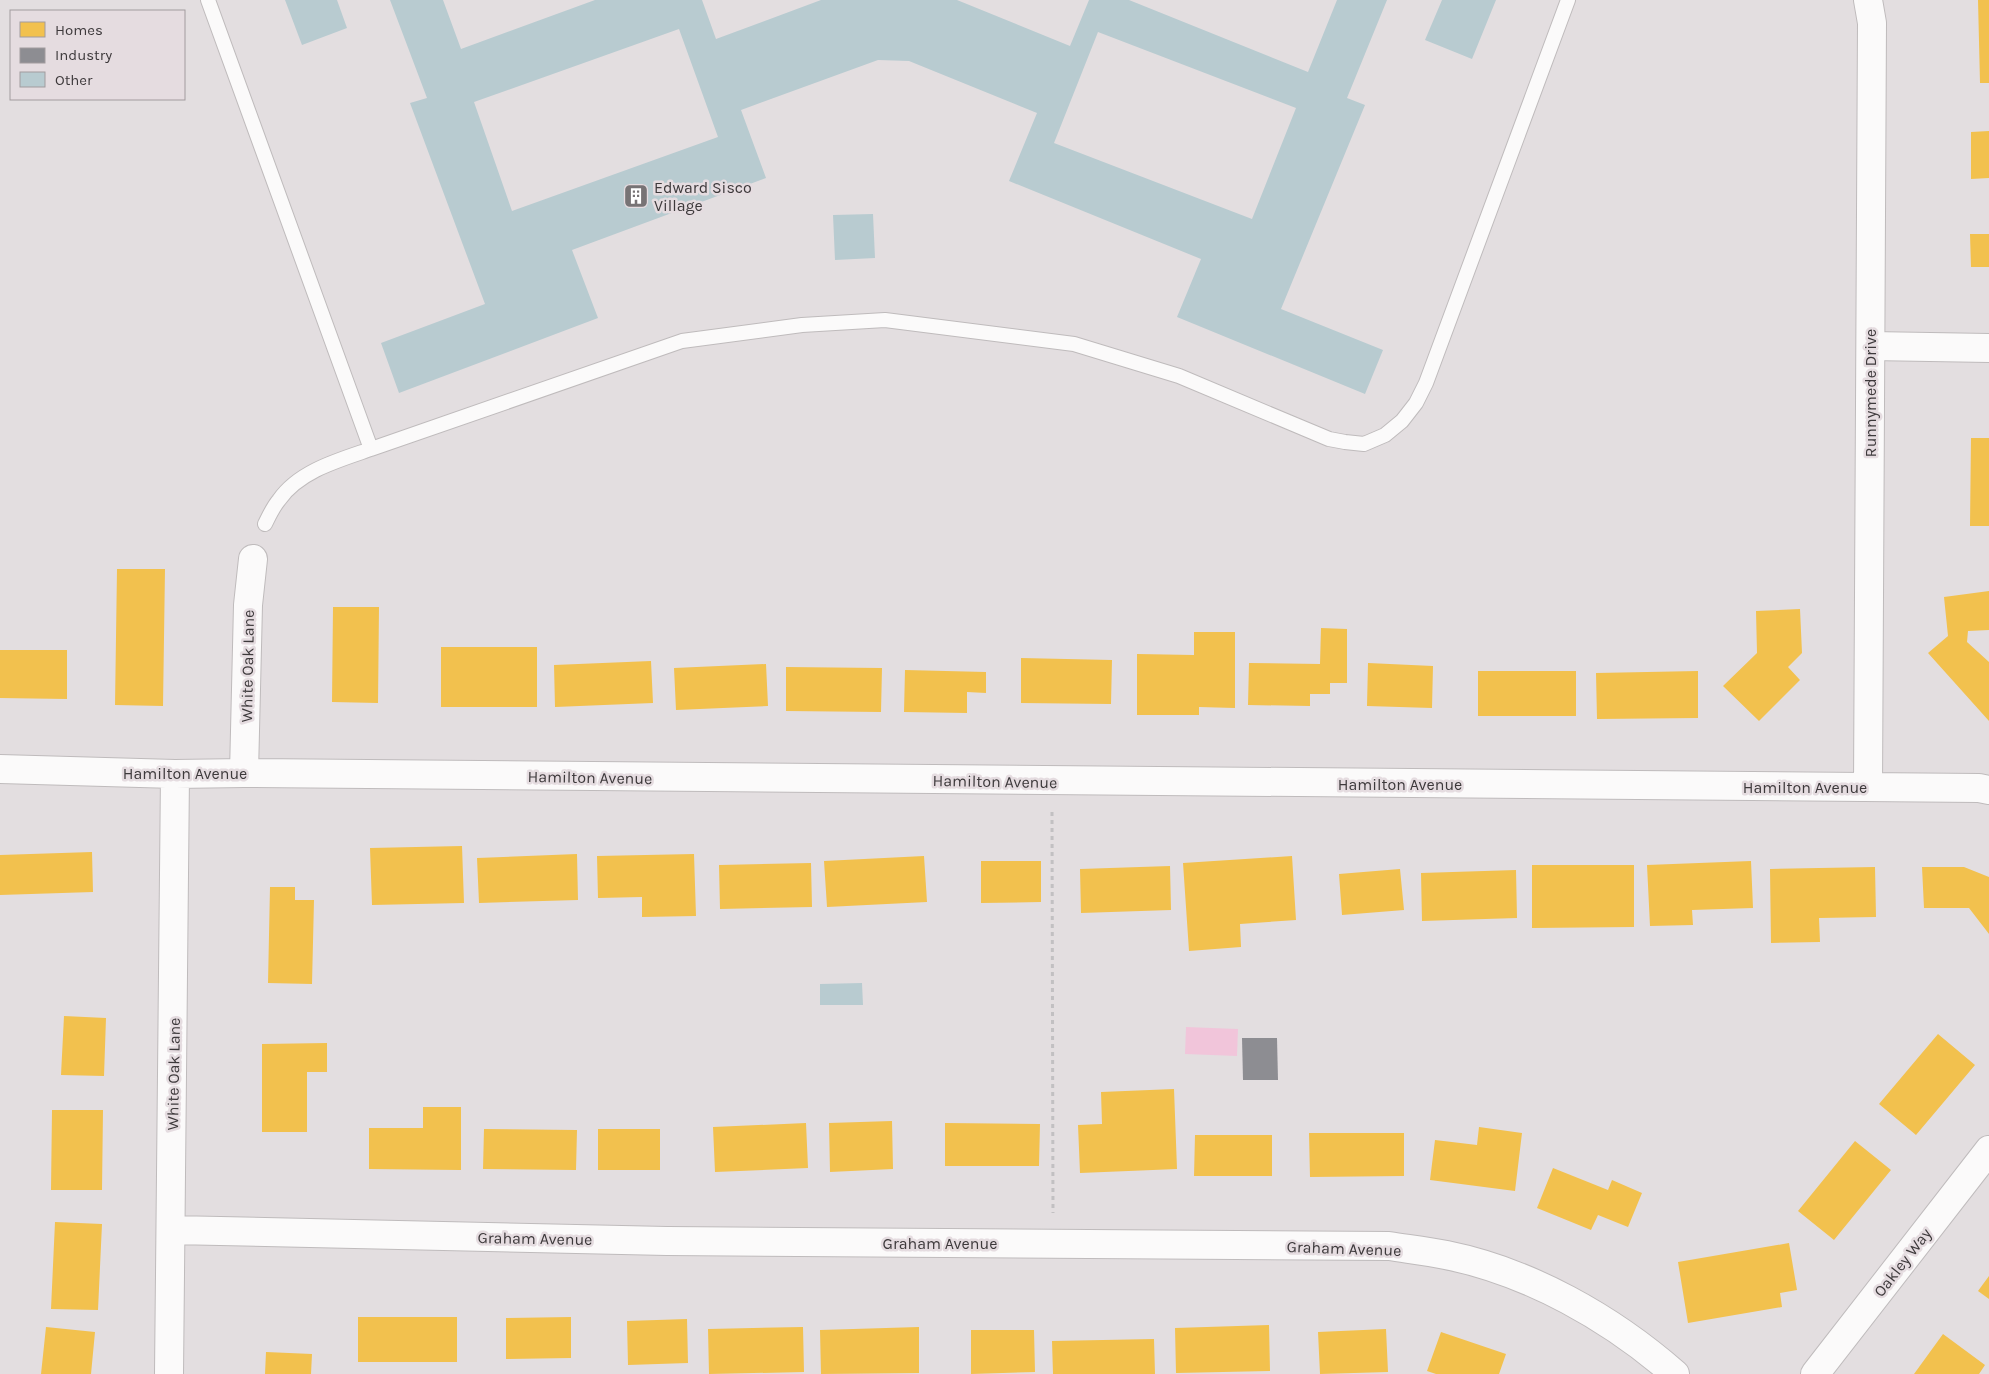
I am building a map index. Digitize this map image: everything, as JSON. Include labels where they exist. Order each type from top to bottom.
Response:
[{"type":"street","name":"Runnymede Drive","points":[[1868,0],[1872,23],[1868,787]]},
{"type":"street","points":[[1870,346],[1989,348]]},
{"type":"street","name":"White Oak Lane","points":[[244,773],[248,605],[253,559]]},
{"type":"street","name":"Hamilton Avenue","points":[[0,769],[175,774],[244,773],[1868,787],[1979,788],[1989,790]]},
{"type":"street","name":"White Oak Lane","points":[[169,1374],[172,1230],[175,774]]},
{"type":"street","name":"Oakley Way","points":[[1815,1374],[1989,1150]]},
{"type":"street","name":"Graham Avenue","points":[[172,1230],[667,1241],[1390,1246],[1447,1255],[1504,1272],[1562,1297],[1617,1330],[1675,1374]]},
{"type":"lane","points":[[208,0],[371,449]]},
{"type":"lane","points":[[265,524],[280,498],[300,481],[324,465],[682,341],[802,325],[885,320],[1074,344],[1179,376],[1329,439],[1364,444],[1385,435],[1402,421],[1416,403],[1426,384],[1568,0]]},
{"type":"path","points":[[1052,781],[1053,1244]]},
{"type":"shaded area","points":[[1186,1027],[1238,1029],[1237,1056],[1185,1054]]},
{"type":"building: Homes","points":[[1978,0],[1989,0],[1989,83],[1980,83]]},
{"type":"building: Homes","points":[[1989,131],[1989,178],[1971,179],[1971,132]]},
{"type":"building: Homes","points":[[1970,234],[1989,234],[1989,267],[1971,267]]},
{"type":"building: Homes","points":[[1971,438],[1989,438],[1989,526],[1970,526]]},
{"type":"building: Homes","points":[[117,569],[165,569],[163,706],[115,705]]},
{"type":"building: Homes","points":[[1989,591],[1989,630],[1968,631],[1967,642],[1989,662],[1989,721],[1928,653],[1948,636],[1944,597]]},
{"type":"building: Homes","points":[[333,607],[379,607],[378,703],[332,702]]},
{"type":"building: Homes","points":[[1800,609],[1802,653],[1788,667],[1800,680],[1759,721],[1723,686],[1757,653],[1756,611]]},
{"type":"building: Homes","points":[[1321,628],[1347,629],[1347,683],[1330,683],[1330,694],[1310,694],[1310,706],[1248,705],[1249,663],[1320,664]]},
{"type":"building: Homes","points":[[1194,632],[1235,632],[1235,708],[1199,707],[1199,715],[1137,715],[1137,654],[1194,655]]},
{"type":"building: Homes","points":[[441,647],[537,647],[537,707],[441,707]]},
{"type":"building: Homes","points":[[0,650],[67,650],[67,699],[0,698]]},
{"type":"building: Homes","points":[[1021,658],[1112,660],[1111,704],[1021,703]]},
{"type":"building: Homes","points":[[651,661],[653,703],[555,707],[554,665]]},
{"type":"building: Homes","points":[[1368,663],[1433,666],[1432,708],[1367,706]]},
{"type":"building: Homes","points":[[766,664],[768,706],[676,710],[674,668]]},
{"type":"building: Homes","points":[[786,667],[882,668],[881,712],[786,711]]},
{"type":"building: Homes","points":[[905,670],[986,672],[986,693],[967,692],[967,713],[904,712]]},
{"type":"building: Homes","points":[[1478,671],[1576,671],[1576,716],[1478,716]]},
{"type":"building: Homes","points":[[1698,671],[1698,718],[1597,719],[1596,673]]},
{"type":"building: Homes","points":[[462,846],[464,903],[372,905],[370,848]]},
{"type":"building: Homes","points":[[92,852],[93,892],[0,895],[0,855]]},
{"type":"building: Homes","points":[[577,854],[578,900],[479,903],[477,858]]},
{"type":"building: Homes","points":[[694,854],[696,916],[642,917],[642,897],[598,898],[597,856]]},
{"type":"building: Homes","points":[[924,856],[927,902],[827,907],[824,861]]},
{"type":"building: Homes","points":[[1292,856],[1296,920],[1240,924],[1241,947],[1189,951],[1183,863]]},
{"type":"building: Homes","points":[[981,861],[1041,861],[1041,902],[981,903]]},
{"type":"building: Homes","points":[[1751,861],[1753,908],[1692,910],[1693,925],[1650,926],[1647,865]]},
{"type":"building: Homes","points":[[811,863],[812,907],[720,909],[719,865]]},
{"type":"building: Homes","points":[[1532,865],[1634,865],[1634,927],[1532,928]]},
{"type":"building: Homes","points":[[1170,866],[1171,910],[1081,913],[1080,869]]},
{"type":"building: Homes","points":[[1875,867],[1876,917],[1819,918],[1820,942],[1771,943],[1770,869]]},
{"type":"building: Homes","points":[[1922,867],[1964,867],[1989,877],[1989,934],[1969,908],[1924,908]]},
{"type":"building: Homes","points":[[1400,869],[1404,910],[1342,915],[1339,874]]},
{"type":"building: Homes","points":[[1516,870],[1517,918],[1422,921],[1421,873]]},
{"type":"building: Homes","points":[[270,887],[295,887],[295,900],[314,900],[312,984],[268,983]]},
{"type":"building: Homes","points":[[64,1016],[106,1018],[104,1076],[61,1075]]},
{"type":"building: Homes","points":[[1938,1034],[1975,1065],[1916,1135],[1879,1104]]},
{"type":"building: Homes","points":[[327,1043],[327,1072],[307,1072],[307,1132],[262,1132],[262,1044]]},
{"type":"building: Homes","points":[[1174,1089],[1177,1169],[1080,1173],[1078,1125],[1102,1124],[1101,1092]]},
{"type":"building: Homes","points":[[423,1107],[461,1107],[461,1170],[369,1169],[369,1128],[423,1128]]},
{"type":"building: Homes","points":[[52,1110],[103,1110],[102,1190],[51,1190]]},
{"type":"building: Homes","points":[[892,1121],[893,1169],[830,1172],[829,1123]]},
{"type":"building: Homes","points":[[806,1123],[808,1168],[715,1172],[713,1127]]},
{"type":"building: Homes","points":[[945,1123],[1040,1124],[1039,1166],[945,1166]]},
{"type":"building: Homes","points":[[1479,1127],[1522,1133],[1515,1191],[1430,1180],[1435,1140],[1477,1145]]},
{"type":"building: Homes","points":[[484,1129],[577,1130],[576,1170],[483,1169]]},
{"type":"building: Homes","points":[[598,1129],[660,1129],[660,1170],[598,1170]]},
{"type":"building: Homes","points":[[1309,1133],[1404,1133],[1404,1176],[1310,1177]]},
{"type":"building: Homes","points":[[1195,1135],[1272,1135],[1272,1176],[1194,1176]]},
{"type":"building: Homes","points":[[1855,1141],[1891,1170],[1834,1240],[1798,1211]]},
{"type":"building: Homes","points":[[1553,1168],[1608,1190],[1612,1180],[1642,1193],[1628,1227],[1598,1215],[1591,1230],[1537,1208]]},
{"type":"building: Homes","points":[[55,1222],[102,1224],[98,1310],[51,1309]]},
{"type":"building: Homes","points":[[1789,1243],[1797,1290],[1780,1293],[1782,1307],[1688,1323],[1678,1262]]},
{"type":"building: Homes","points":[[1989,1276],[1989,1299],[1978,1291]]},
{"type":"building: Homes","points":[[358,1317],[457,1317],[457,1362],[358,1362]]},
{"type":"building: Homes","points":[[571,1317],[571,1358],[506,1359],[506,1318]]},
{"type":"building: Homes","points":[[687,1319],[688,1363],[628,1365],[627,1321]]},
{"type":"building: Homes","points":[[1269,1325],[1270,1371],[1176,1373],[1175,1328]]},
{"type":"building: Homes","points":[[46,1327],[95,1332],[91,1374],[41,1374]]},
{"type":"building: Homes","points":[[803,1327],[804,1372],[709,1374],[708,1329]]},
{"type":"building: Homes","points":[[919,1327],[919,1373],[821,1374],[820,1330]]},
{"type":"building: Homes","points":[[1386,1329],[1388,1372],[1320,1374],[1318,1332]]},
{"type":"building: Homes","points":[[971,1330],[1034,1330],[1035,1372],[971,1374]]},
{"type":"building: Homes","points":[[1441,1332],[1506,1354],[1499,1374],[1436,1374],[1427,1371]]},
{"type":"building: Homes","points":[[1943,1334],[1985,1365],[1979,1374],[1914,1374]]},
{"type":"building: Homes","points":[[1154,1339],[1155,1374],[1053,1374],[1052,1341]]},
{"type":"building: Homes","points":[[266,1352],[312,1354],[311,1374],[265,1374]]},
{"type":"building: Industry","points":[[1242,1038],[1277,1038],[1278,1080],[1243,1080]]},
{"type":"building: Other","points":[[285,0],[337,0],[347,28],[302,45]]},
{"type":"building: Other","name":"Edward Sisco Village","points":[[390,0],[443,0],[461,49],[595,0],[702,0],[716,39],[821,0],[957,0],[1070,46],[1089,0],[1129,0],[1308,72],[1337,0],[1387,0],[1347,98],[1365,105],[1281,309],[1383,350],[1365,394],[1177,317],[1201,259],[1009,181],[1037,113],[909,61],[878,60],[741,110],[766,178],[572,250],[598,318],[399,393],[381,343],[485,304],[410,103],[427,98]],"holes":[[[679,29],[718,137],[512,211],[474,102]],[[1098,32],[1296,108],[1252,219],[1054,143]]]},
{"type":"building: Other","points":[[1442,0],[1496,0],[1472,59],[1425,40]]},
{"type":"building: Other","points":[[873,214],[875,258],[835,260],[833,215]]},
{"type":"building: Other","points":[[862,983],[863,1005],[820,1005],[820,984]]},
{"type":"place","name":"Edward Sisco Village","points":[[636,196]]}]
